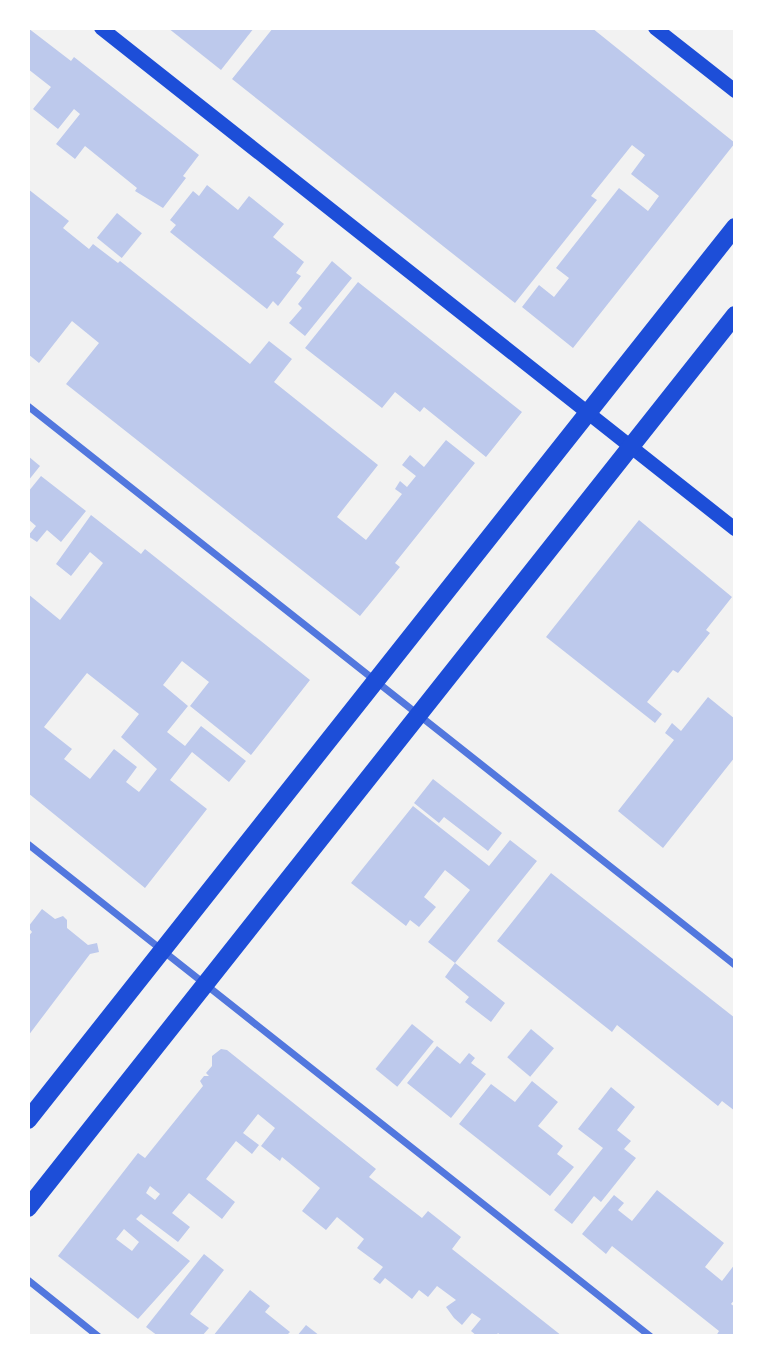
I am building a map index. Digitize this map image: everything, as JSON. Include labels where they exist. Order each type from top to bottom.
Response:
[{"type":"main road","points":[[101,28],[735,529]]},
{"type":"main road","points":[[655,28],[735,91]]},
{"type":"main road","points":[[28,1120],[735,227]]},
{"type":"main road","points":[[28,1208],[735,315]]},
{"type":"street","points":[[28,406],[735,965]]},
{"type":"street","points":[[28,844],[650,1336]]},
{"type":"street","points":[[28,1280],[98,1336]]},
{"type":"building","points":[[28,28],[71,61],[74,57],[199,155],[183,176],[186,178],[163,208],[135,191],[137,188],[85,146],[75,159],[56,144],[80,114],[74,109],[58,129],[33,109],[51,87],[28,69]]},
{"type":"building","points":[[168,28],[254,28],[221,70]]},
{"type":"building","points":[[273,28],[592,28],[735,143],[573,348],[522,307],[539,285],[554,297],[569,278],[556,268],[619,188],[648,211],[659,196],[631,174],[645,155],[632,145],[591,196],[597,200],[515,303],[232,79]]},
{"type":"building","points":[[207,185],[238,210],[249,196],[284,224],[273,237],[304,262],[296,273],[301,276],[278,306],[273,301],[267,309],[170,232],[176,225],[170,220],[193,191],[199,196]]},
{"type":"building","points":[[28,189],[69,221],[63,228],[89,249],[93,244],[118,263],[120,261],[250,364],[269,341],[292,359],[274,382],[378,465],[337,517],[366,540],[402,494],[395,489],[400,481],[407,487],[416,476],[402,465],[410,455],[424,467],[446,440],[475,463],[395,563],[400,567],[360,616],[66,384],[99,343],[72,321],[39,363],[28,354]]},
{"type":"building","points":[[117,213],[142,233],[122,258],[97,238]]},
{"type":"building","points":[[332,261],[352,278],[305,336],[289,323],[302,308],[298,304]]},
{"type":"building","points":[[358,282],[522,412],[486,457],[424,407],[420,412],[395,392],[382,408],[305,348]]},
{"type":"building","points":[[28,456],[40,466],[28,481]]},
{"type":"building","points":[[41,476],[86,511],[61,542],[47,530],[37,542],[28,536],[36,526],[28,519],[28,492]]},
{"type":"building","points":[[91,515],[141,554],[145,549],[310,680],[251,755],[190,706],[209,682],[182,661],[163,685],[188,706],[167,732],[185,746],[201,726],[246,761],[229,782],[192,752],[170,780],[207,809],[145,888],[28,793],[28,594],[60,620],[103,563],[90,552],[71,576],[56,564]],"holes":[[[87,673],[139,714],[121,737],[157,769],[139,792],[126,782],[137,767],[114,749],[90,779],[64,759],[72,749],[44,727]]]},
{"type":"building","points":[[639,520],[732,597],[706,630],[710,633],[678,673],[673,670],[647,702],[662,714],[655,723],[546,637]]},
{"type":"building","points":[[708,697],[735,719],[735,757],[663,848],[618,811],[674,740],[665,733],[672,723],[681,731]]},
{"type":"building","points":[[433,779],[502,833],[488,851],[444,817],[439,823],[414,803]]},
{"type":"building","points":[[413,806],[489,866],[510,840],[537,861],[455,963],[428,942],[470,890],[445,870],[424,897],[436,907],[419,927],[410,920],[406,926],[351,883]]},
{"type":"building","points":[[551,873],[735,1018],[735,1111],[722,1101],[718,1106],[617,1025],[612,1032],[497,941]]},
{"type":"building","points":[[42,909],[55,919],[63,916],[67,920],[67,928],[88,945],[97,943],[99,952],[90,954],[28,1036],[28,937],[32,932],[28,927]]},
{"type":"building","points":[[455,963],[505,1003],[491,1022],[465,1002],[469,997],[445,977]]},
{"type":"building","points":[[412,1024],[434,1042],[397,1087],[375,1069]]},
{"type":"building","points":[[531,1029],[554,1048],[530,1077],[507,1057]]},
{"type":"building","points":[[437,1046],[460,1064],[469,1053],[475,1058],[471,1063],[486,1074],[451,1118],[407,1083]]},
{"type":"building","points":[[221,1049],[227,1050],[376,1169],[369,1177],[422,1218],[428,1211],[461,1237],[452,1249],[562,1336],[501,1336],[498,1333],[496,1336],[477,1336],[471,1331],[481,1319],[472,1313],[462,1325],[446,1307],[456,1300],[437,1286],[428,1297],[419,1290],[412,1299],[385,1278],[380,1284],[373,1279],[383,1267],[357,1248],[364,1239],[337,1217],[326,1230],[302,1211],[320,1188],[282,1157],[280,1161],[261,1146],[275,1128],[258,1114],[243,1133],[259,1145],[252,1154],[236,1141],[206,1179],[235,1202],[222,1219],[189,1193],[172,1213],[190,1227],[178,1242],[141,1214],[136,1219],[190,1261],[138,1319],[58,1256],[138,1153],[145,1158],[203,1086],[200,1081],[204,1076],[209,1076],[206,1073],[212,1066],[212,1056]],"holes":[[[150,1186],[160,1194],[155,1200],[146,1193]],[[124,1229],[139,1242],[132,1251],[116,1239]]]},
{"type":"building","points":[[532,1081],[558,1102],[538,1126],[563,1146],[557,1154],[574,1167],[550,1196],[459,1124],[491,1084],[515,1102]]},
{"type":"building","points":[[611,1087],[635,1107],[617,1130],[631,1141],[624,1149],[636,1158],[601,1202],[594,1196],[572,1224],[554,1210],[603,1148],[578,1129]]},
{"type":"building","points":[[657,1190],[724,1243],[705,1267],[722,1281],[735,1264],[735,1299],[731,1304],[735,1307],[735,1336],[716,1336],[719,1331],[612,1246],[606,1254],[582,1234],[614,1195],[624,1203],[618,1210],[632,1221]]},
{"type":"building","points":[[204,1254],[224,1270],[190,1314],[209,1328],[202,1336],[158,1336],[146,1327]]},
{"type":"building","points":[[250,1290],[270,1306],[265,1312],[290,1332],[286,1336],[213,1336]]},
{"type":"building","points":[[306,1325],[320,1336],[297,1336]]}]
